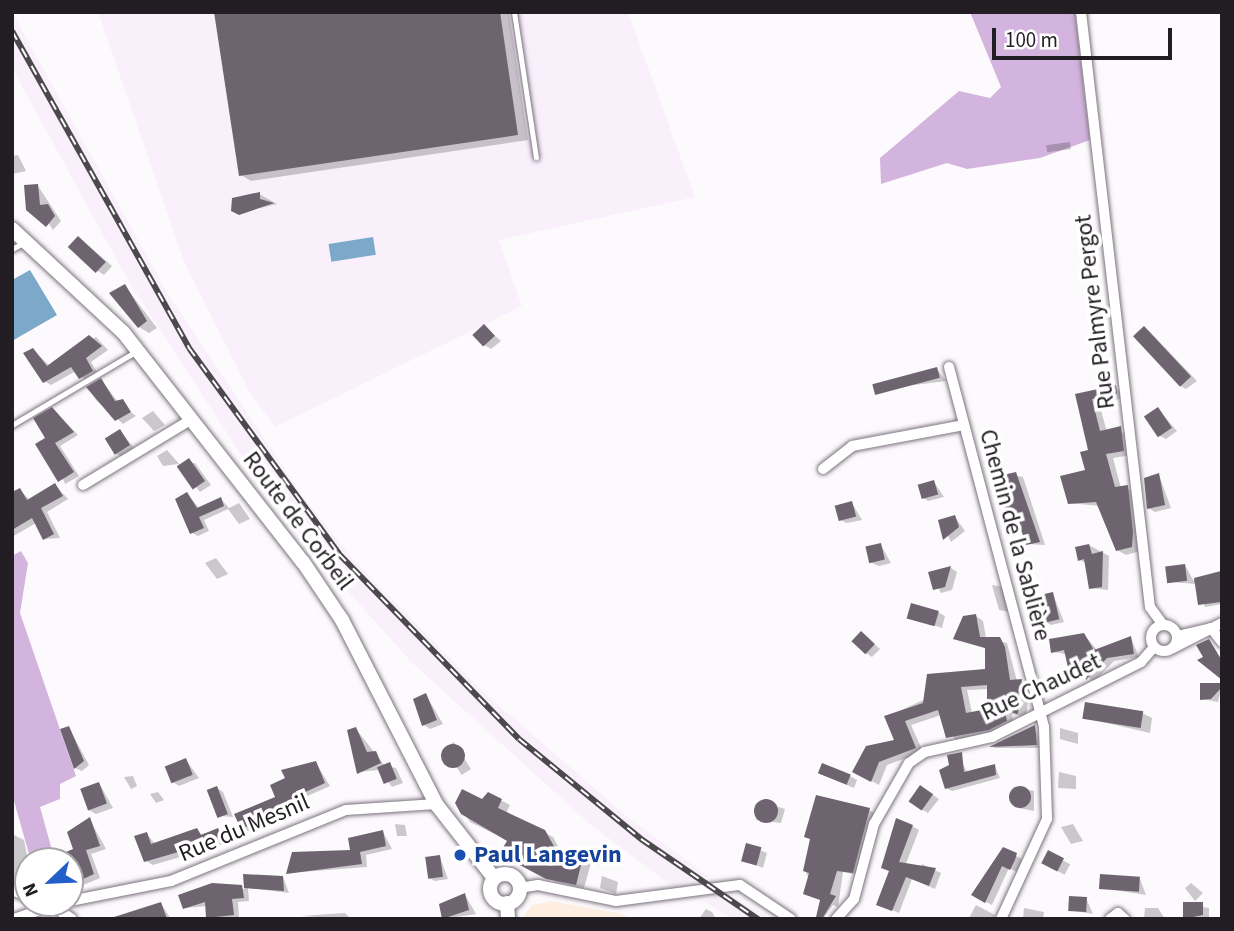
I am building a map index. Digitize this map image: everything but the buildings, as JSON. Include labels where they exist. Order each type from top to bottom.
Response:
[{"type":"main road","name":"Route de Corbeil","points":[[12,229],[138,350],[342,620],[436,804],[494,878],[492,895],[507,903]]},
{"type":"main road","points":[[494,878],[512,876],[519,888],[507,903],[508,919]]},
{"type":"street","name":"Rue Palmyre Pergot","points":[[1081,12],[1153,632]]},
{"type":"street","name":"Chemin de la Sablière","points":[[949,367],[1041,713],[1047,819],[1001,919]]},
{"type":"street","points":[[83,485],[192,419]]},
{"type":"street","points":[[823,469],[852,446],[964,425]]},
{"type":"street","name":"Rue Palmyre Pergot","points":[[1150,607],[1163,625]]},
{"type":"street","points":[[1177,636],[1163,625],[1153,632],[1154,647],[1173,648],[1222,622]]},
{"type":"street","points":[[1177,636],[1211,628]]},
{"type":"street","points":[[1211,628],[1222,642]]},
{"type":"street","points":[[1173,648],[1177,636]]},
{"type":"street","name":"Rue Chaudet","points":[[836,919],[858,891],[874,824],[902,770],[925,752],[992,737],[1141,662],[1154,647]]},
{"type":"street","name":"Rue du Mesnil","points":[[84,898],[171,881],[346,810],[436,804]]},
{"type":"street","points":[[519,888],[538,885],[616,901],[740,885],[791,919]]},
{"type":"street","points":[[1110,919],[1118,913],[1125,919]]},
{"type":"lane","points":[[514,12],[536,157]]},
{"type":"lane","points":[[12,249],[26,242]]},
{"type":"lane","points":[[12,425],[138,350]]},
{"type":"shaded area","points":[[12,12],[168,294],[304,498],[353,559],[481,690],[629,818],[709,877],[672,886],[591,825],[411,662],[328,569],[250,469],[126,277],[12,68]]},
{"type":"shaded area","points":[[98,12],[628,12],[695,197],[499,240],[522,306],[275,427],[250,393],[184,262]]},
{"type":"shaded area","points":[[970,12],[1075,12],[1090,140],[1040,158],[967,169],[947,163],[881,184],[880,158],[959,91],[990,98],[1001,87]]},
{"type":"shaded area","points":[[21,551],[28,563],[20,613],[76,776],[60,784],[60,799],[40,807],[51,847],[27,847],[12,794],[12,556]]},
{"type":"shaded area","points":[[726,892],[772,919],[731,919],[704,901]]},
{"type":"shaded area","points":[[551,901],[623,914],[630,919],[521,919],[532,905]]},
{"type":"water","points":[[373,237],[376,255],[331,262],[329,244]]},
{"type":"water","points":[[30,270],[57,315],[12,341],[12,280]]},
{"type":"railway","points":[[12,31],[189,348],[339,554],[519,739],[641,839],[758,919]]},
{"type":"place","name":"Paul Langevin","points":[[460,855]]}]
